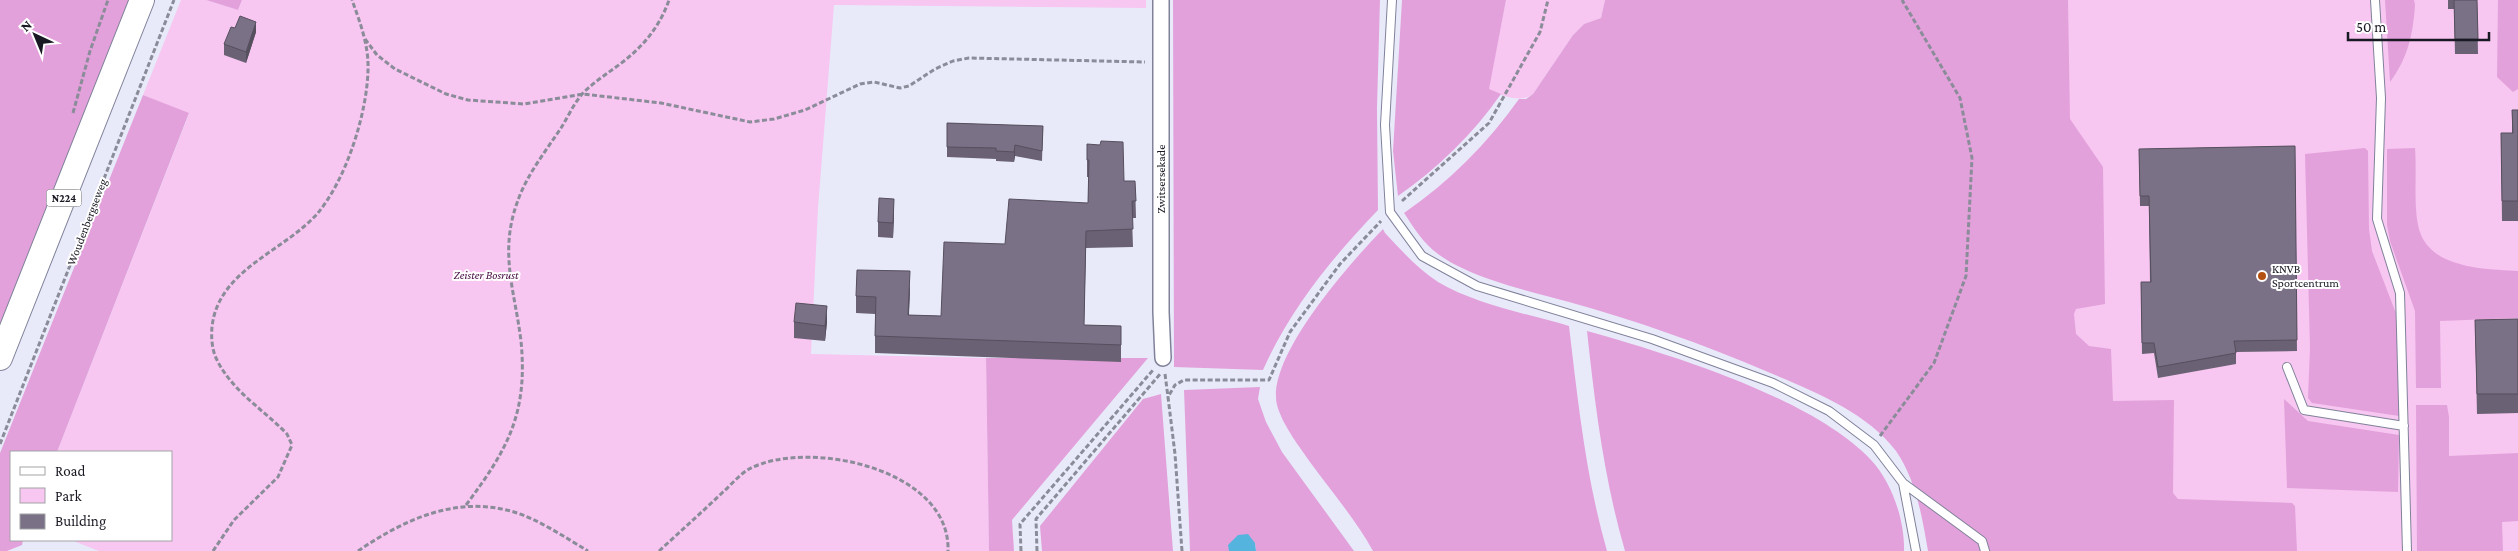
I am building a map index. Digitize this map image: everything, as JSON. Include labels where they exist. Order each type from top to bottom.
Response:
[{"type":"main road","name":"N224","points":[[0,358],[142,0]]},
{"type":"street","name":"Zwitsersekade","points":[[1161,0],[1161,312],[1163,358]]},
{"type":"lane","points":[[1392,0],[1385,125],[1390,212],[1422,256],[1477,286],[1652,339],[1773,383],[1829,411],[1874,445],[1903,484],[1982,541],[1984,551]]},
{"type":"lane","points":[[2375,0],[2381,98],[2377,219],[2400,293],[2406,551]]},
{"type":"lane","points":[[2287,367],[2304,410],[2404,426]]},
{"type":"lane","points":[[1903,484],[1916,551]]},
{"type":"path","points":[[72,116],[90,51],[108,0]]},
{"type":"path","name":"Woudenbergseweg","points":[[0,444],[174,0]]},
{"type":"path","points":[[213,551],[234,520],[278,477],[292,445],[287,434],[229,379],[216,359],[211,336],[214,314],[226,290],[248,268],[283,243],[315,215],[334,192],[356,133],[366,88],[368,68],[364,39],[352,0]]},
{"type":"path","points":[[466,505],[504,451],[517,419],[523,384],[520,341],[509,277],[507,247],[517,202],[528,180],[583,94],[640,48],[655,28],[669,0]]},
{"type":"path","points":[[1168,397],[1175,385],[1184,380],[1268,380],[1290,332],[1340,264],[1390,212],[1489,123],[1540,32],[1548,0]]},
{"type":"path","points":[[1874,445],[1934,362],[1966,276],[1972,158],[1960,98],[1902,0]]},
{"type":"path","points":[[364,39],[377,55],[395,69],[446,94],[468,100],[524,104],[583,94],[661,104],[750,122],[774,119],[805,110],[860,84],[874,82],[900,88],[909,86],[953,61],[969,58],[1161,62]]},
{"type":"path","points":[[1021,551],[1020,524],[1163,358]]},
{"type":"path","points":[[1037,551],[1036,519],[1164,368],[1175,454],[1182,551]]},
{"type":"path","points":[[659,551],[747,470],[775,460],[806,458],[844,461],[871,467],[905,482],[935,509],[942,520],[947,530],[948,551]]},
{"type":"path","points":[[358,551],[391,531],[425,514],[466,505],[515,512],[588,551]]},
{"type":"green space","name":"Zeister Bosrust","points":[[181,0],[206,0],[238,10],[242,0],[1146,0],[1146,8],[834,5],[818,208],[811,354],[986,358],[989,551],[99,551],[74,541],[172,541],[172,451],[57,451],[189,114],[143,95]]},
{"type":"green space","points":[[1506,0],[1605,0],[1601,18],[1584,24],[1573,35],[1533,94],[1523,98],[1511,98],[1488,90]]},
{"type":"green space","name":"KNVB Sportcentrum","points":[[1997,0],[2518,0],[2518,551],[2016,551]]},
{"type":"shaded area","points":[[0,0],[132,0],[0,331]]},
{"type":"shaded area","points":[[206,0],[242,0],[238,10]]},
{"type":"shaded area","points":[[1173,0],[1380,0],[1377,108],[1378,210],[1313,285],[1286,326],[1263,370],[1174,367]]},
{"type":"shaded area","points":[[1402,0],[1506,0],[1489,89],[1501,94],[1479,123],[1454,150],[1398,196],[1393,151]]},
{"type":"shaded area","points":[[1605,0],[2068,0],[2070,119],[2103,167],[2105,304],[2076,309],[2074,314],[2076,334],[2089,346],[2111,349],[2113,401],[2174,400],[2173,493],[2178,499],[2292,503],[2295,506],[2297,551],[1928,551],[1917,499],[1903,462],[1884,437],[1854,414],[1802,386],[1719,352],[1620,317],[1483,277],[1451,263],[1438,254],[1423,240],[1404,213],[1452,175],[1480,147],[1519,99],[1526,99],[1533,94],[1573,35],[1584,24],[1601,18]]},
{"type":"shaded area","points":[[2385,0],[2414,0],[2415,5],[2413,26],[2405,55],[2390,82]]},
{"type":"shaded area","points":[[2498,0],[2518,0],[2518,89],[2513,92],[2497,77]]},
{"type":"shaded area","points":[[143,95],[189,113],[57,451],[10,451],[10,541],[23,541],[22,545],[7,551],[0,551],[0,453]]},
{"type":"shaded area","points":[[2365,148],[2368,151],[2369,229],[2372,251],[2397,316],[2399,416],[2312,403],[2308,398],[2310,348],[2305,154]]},
{"type":"shaded area","points":[[2415,148],[2417,220],[2425,242],[2434,252],[2460,264],[2518,271],[2518,318],[2440,321],[2441,388],[2416,388],[2415,311],[2390,241],[2387,225],[2387,149]]},
{"type":"shaded area","points":[[1383,229],[1417,265],[1438,282],[1453,290],[1519,313],[1569,326],[1588,468],[1607,551],[1373,551],[1356,523],[1307,458],[1278,409],[1276,397],[1279,377],[1287,355],[1317,307],[1352,262]]},
{"type":"shaded area","points":[[1587,331],[1658,352],[1738,381],[1814,417],[1846,438],[1871,460],[1885,479],[1900,515],[1904,551],[1625,551],[1606,469]]},
{"type":"shaded area","points":[[986,358],[1148,358],[1012,520],[1014,551],[989,551]]},
{"type":"shaded area","points":[[1260,387],[1258,399],[1266,422],[1282,452],[1354,551],[1256,551],[1255,543],[1229,545],[1229,551],[1190,551],[1184,390]]},
{"type":"shaded area","points":[[1161,394],[1173,551],[1042,551],[1040,526],[1143,399]]},
{"type":"shaded area","points":[[2284,399],[2308,421],[2399,435],[2398,492],[2287,488]]},
{"type":"shaded area","points":[[2416,405],[2447,405],[2449,417],[2449,456],[2518,453],[2518,521],[2502,522],[2503,551],[2417,551]]},
{"type":"water","points":[[1248,534],[1255,543],[1256,551],[1229,551],[1228,545],[1238,535]]},
{"type":"building","points":[[2454,0],[2477,0],[2478,39],[2455,39]]},
{"type":"building","points":[[240,16],[256,22],[246,52],[224,44],[231,27],[235,28]]},
{"type":"building","points":[[2512,110],[2518,110],[2518,201],[2502,201],[2501,133],[2513,133]]},
{"type":"building","points":[[947,123],[1043,126],[1042,151],[1015,145],[1014,152],[996,151],[996,148],[947,147]]},
{"type":"building","points":[[1101,141],[1123,142],[1124,181],[1135,181],[1136,201],[1132,201],[1133,229],[1086,231],[1084,325],[1121,326],[1121,345],[875,336],[876,297],[856,296],[857,270],[910,271],[908,315],[941,316],[944,242],[1005,244],[1009,199],[1088,203],[1089,160],[1087,160],[1087,144],[1100,145]]},
{"type":"building","points":[[2295,146],[2297,340],[2234,341],[2236,353],[2158,367],[2154,343],[2142,343],[2141,282],[2151,282],[2149,196],[2140,196],[2139,149]]},
{"type":"building","points":[[879,198],[894,199],[893,223],[878,222]]},
{"type":"building","points":[[796,303],[827,306],[825,326],[794,322]]},
{"type":"building","points":[[2518,319],[2518,394],[2477,394],[2475,320]]},
{"type":"place","name":"KNVB Sportcentrum","points":[[2262,276]]}]
